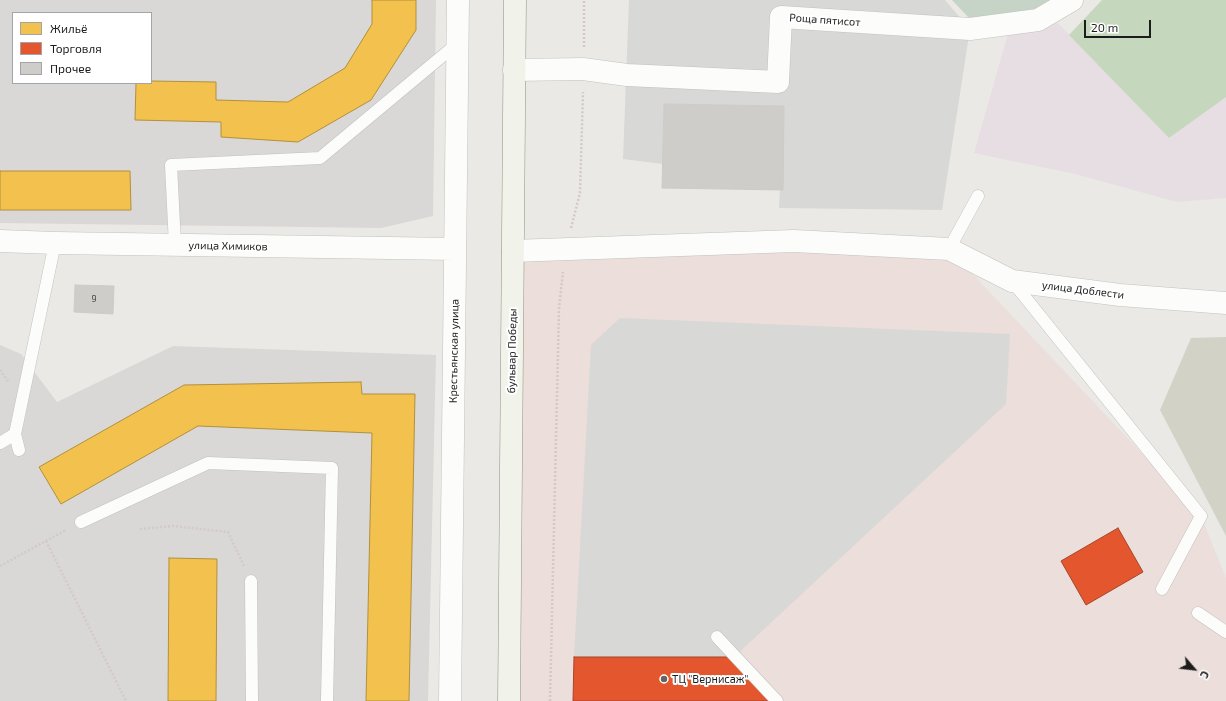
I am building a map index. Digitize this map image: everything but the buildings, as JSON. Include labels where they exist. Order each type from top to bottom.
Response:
[{"type":"street","name":"Крестьянская улица","points":[[450,701],[458,0]]},
{"type":"street","name":"бульвар Победы","points":[[509,701],[515,0]]},
{"type":"street","name":"Роща пятисот","points":[[514,70],[583,69],[627,75],[778,82],[781,17],[970,29],[1038,20],[1072,0]]},
{"type":"street","name":"улица Химиков","points":[[0,241],[175,245],[456,248]]},
{"type":"street","points":[[513,251],[794,241],[949,249]]},
{"type":"street","name":"улица Доблести","points":[[949,249],[1012,281],[1120,296],[1226,303]]},
{"type":"lane","points":[[175,245],[171,165],[320,158],[458,43]]},
{"type":"lane","points":[[949,249],[978,196]]},
{"type":"lane","points":[[19,450],[15,434],[55,243]]},
{"type":"lane","points":[[1012,281],[1201,516],[1162,588]]},
{"type":"lane","points":[[0,443],[15,434]]},
{"type":"lane","points":[[76,524],[208,463],[332,468],[327,701]]},
{"type":"lane","points":[[251,581],[252,701]]},
{"type":"lane","points":[[1198,613],[1226,632]]},
{"type":"lane","points":[[717,637],[777,701]]},
{"type":"path","points":[[550,701],[559,308],[565,249],[580,193],[584,0]]},
{"type":"path","points":[[0,566],[76,524]]},
{"type":"path","points":[[140,529],[172,526],[228,532],[251,581]]},
{"type":"path","points":[[46,541],[126,701]]},
{"type":"shaded area","points":[[0,0],[436,0],[433,216],[381,228],[0,223]]},
{"type":"shaded area","points":[[629,0],[945,0],[970,29],[942,210],[779,208],[784,106],[664,104],[663,164],[623,159]]},
{"type":"shaded area","points":[[1058,23],[1169,138],[1226,95],[1226,198],[1177,202],[1075,174],[974,153],[1009,30]]},
{"type":"shaded area","points":[[949,249],[1201,516],[1226,578],[1226,701],[511,701],[513,251]]},
{"type":"shaded area","points":[[620,318],[1010,334],[1006,404],[734,657],[574,657],[591,345]]},
{"type":"shaded area","points":[[1226,337],[1226,536],[1160,410],[1191,338]]},
{"type":"shaded area","points":[[0,345],[21,354],[57,402],[173,346],[436,355],[428,701],[0,701]]},
{"type":"green space","points":[[952,0],[1051,0],[1031,14],[969,18]]},
{"type":"green space","points":[[1102,0],[1226,0],[1226,97],[1169,138],[1069,35]]},
{"type":"place","name":"ТЦ \"Вернисаж\"","points":[[664,679]]}]
